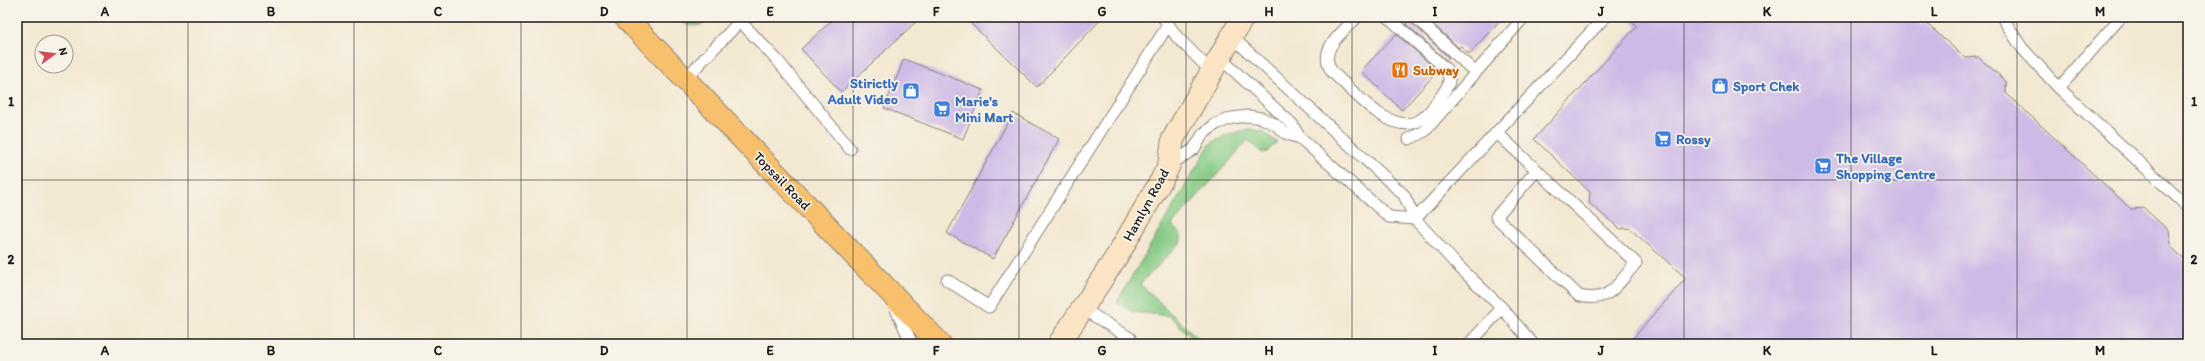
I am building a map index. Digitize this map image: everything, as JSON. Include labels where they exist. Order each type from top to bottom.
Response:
[{"type":"main road","name":"Topsail Road","points":[[625,17],[940,344]]},
{"type":"street","name":"Hamlyn Road","points":[[1059,344],[1084,309],[1118,256],[1169,165],[1173,139],[1243,17]]},
{"type":"lane","points":[[1357,17],[1331,45],[1326,58],[1328,65],[1332,72],[1373,109],[1390,121],[1398,124],[1416,122],[1423,118],[1447,88],[1450,75],[1446,69],[1388,17]]},
{"type":"lane","points":[[1415,17],[1475,72]]},
{"type":"lane","points":[[1409,139],[1425,131],[1460,93],[1475,72],[1524,17]]},
{"type":"lane","points":[[1415,219],[1605,17]]},
{"type":"lane","points":[[2002,17],[2027,54],[2059,88],[2188,207]]},
{"type":"lane","points":[[2059,88],[2121,17]]},
{"type":"lane","points":[[685,79],[742,19],[850,150]]},
{"type":"lane","points":[[947,280],[989,307],[1165,21],[1215,64],[1292,124],[1300,138],[1389,217],[1415,219]]},
{"type":"lane","points":[[1231,36],[1404,195],[1415,219],[1455,263],[1502,308],[1533,344]]},
{"type":"lane","points":[[1169,165],[1194,149],[1204,134],[1216,124],[1232,118],[1248,116],[1262,118],[1276,125],[1285,133],[1300,138]]},
{"type":"lane","points":[[1497,133],[1538,170],[1636,263],[1608,294],[1592,299],[1579,296],[1496,217],[1538,170]]},
{"type":"lane","points":[[887,290],[912,344]]},
{"type":"lane","points":[[1469,344],[1502,308]]},
{"type":"lane","points":[[1084,309],[1130,338],[1130,344]]},
{"type":"green space","points":[[675,17],[713,17],[709,21],[694,26],[684,24]]},
{"type":"green space","points":[[1248,129],[1262,131],[1277,142],[1267,152],[1262,153],[1248,140],[1172,225],[1181,235],[1181,242],[1140,284],[1204,344],[1198,344],[1170,316],[1132,312],[1117,302],[1210,144],[1224,136]]},
{"type":"building","points":[[835,17],[921,17],[841,92],[801,49]]},
{"type":"building","points":[[964,17],[1103,17],[1037,87]]},
{"type":"building","points":[[1425,17],[1503,17],[1469,54],[1461,46],[1459,48]]},
{"type":"building","name":"The Village Shopping Centre","points":[[1627,17],[1911,17],[1920,25],[1924,21],[1965,58],[1978,57],[2006,81],[2006,93],[2131,209],[2144,208],[2169,231],[2171,247],[2188,262],[2188,344],[1628,344],[1686,278],[1629,228],[1620,229],[1589,203],[1590,192],[1534,139],[1637,26]]},
{"type":"building","points":[[1409,20],[1449,58],[1447,61],[1406,24]]},
{"type":"building","name":"Subway","points":[[1396,34],[1438,71],[1402,110],[1361,71]]},
{"type":"building","points":[[904,59],[983,90],[963,139],[884,108]]},
{"type":"building","points":[[1013,113],[1059,139],[993,259],[947,233]]},
{"type":"place","name":"Subway","points":[[1400,70]]},
{"type":"place","name":"Sport Chek","points":[[1720,86]]},
{"type":"place","name":"Stirictly Adult Video","points":[[911,91]]},
{"type":"place","name":"Marie's Mini Mart","points":[[942,109]]},
{"type":"place","name":"Rossy","points":[[1663,139]]},
{"type":"place","name":"The Village Shopping Centre","points":[[1823,166]]}]
